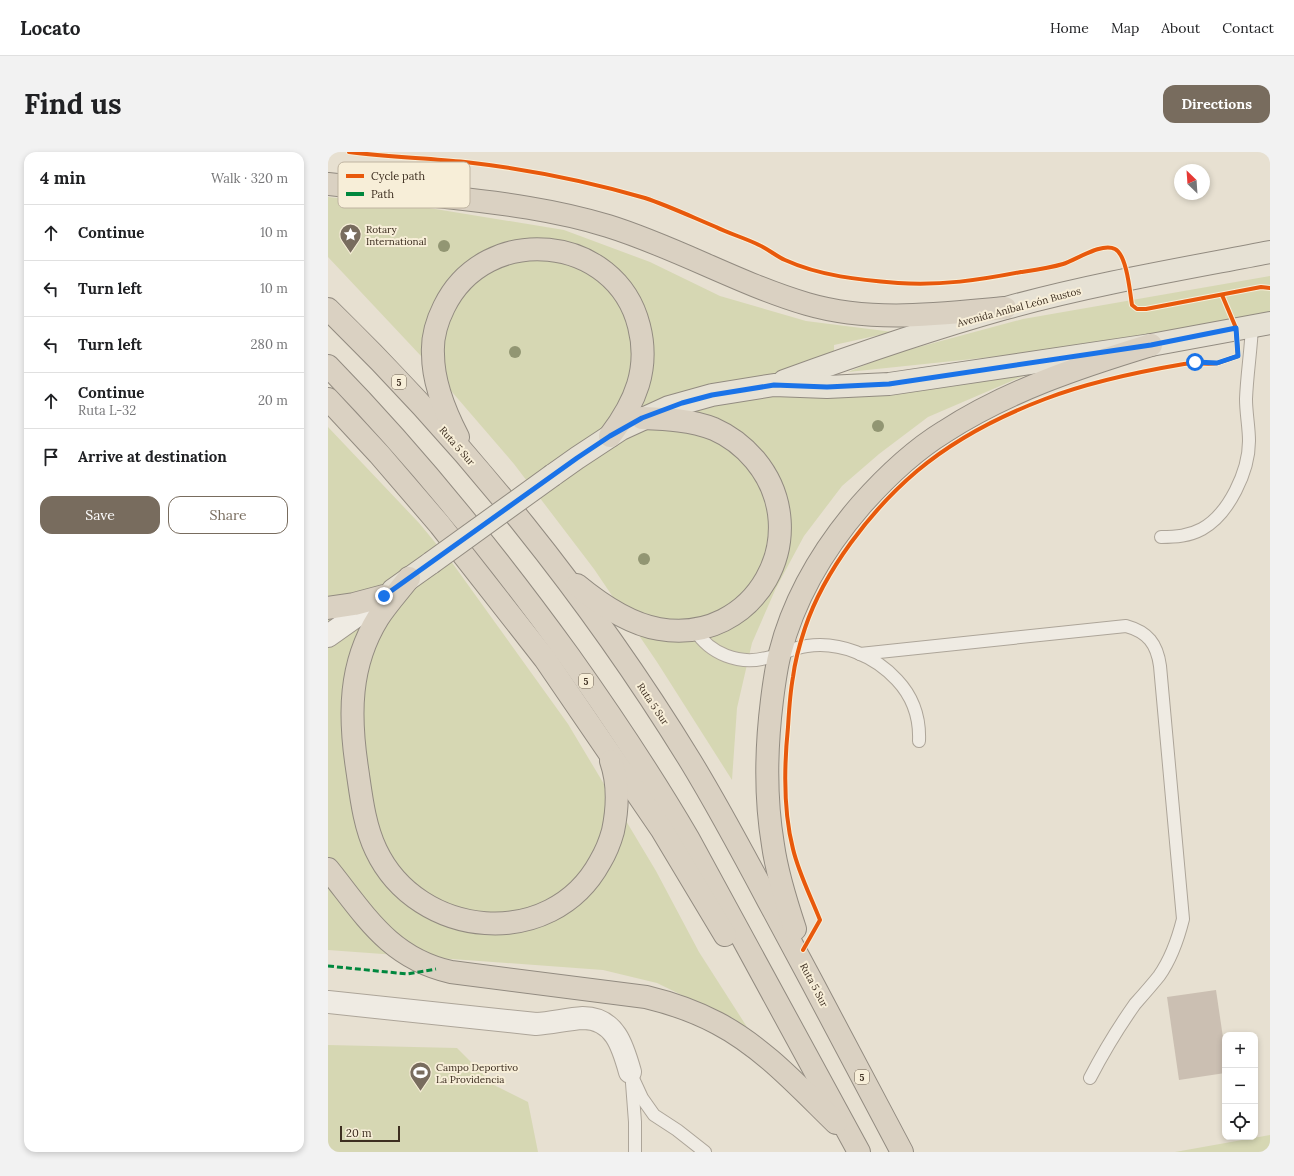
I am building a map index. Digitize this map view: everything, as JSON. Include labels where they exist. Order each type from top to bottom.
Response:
[{"type":"highway","points":[[328,184],[338,185]]},
{"type":"highway","points":[[470,199],[550,211],[608,226],[649,241],[784,296],[807,304],[831,309],[881,315],[910,316],[1005,308]]},
{"type":"highway","points":[[468,458],[452,425],[440,392],[434,366],[433,354],[435,332],[446,302],[460,282],[468,274],[478,266],[499,255],[523,249],[547,249],[558,251],[593,264],[616,283],[633,309],[642,340],[642,369],[635,395],[619,424],[610,436]]},
{"type":"highway","name":"Ruta 5 Sur","points":[[328,309],[424,409],[468,458],[514,513],[626,663],[691,762],[732,833],[902,1152]]},
{"type":"highway","points":[[822,1002],[798,938],[778,868],[771,833],[768,795],[768,750],[773,694],[780,653],[791,620],[804,590],[835,538],[863,503],[887,478],[922,447],[943,432],[988,406],[1038,383],[1151,345]]},
{"type":"highway","name":"5","points":[[328,366],[411,455],[468,523],[520,589],[600,700],[645,767],[677,820],[794,1031],[854,1144]]},
{"type":"highway","points":[[328,399],[379,454],[440,525],[544,659],[662,830],[743,967],[766,999],[794,1031]]},
{"type":"highway","points":[[559,572],[598,600],[634,621],[658,629],[682,631],[695,630],[730,617],[758,592],[765,581],[777,552],[780,534],[779,510],[776,499],[766,477],[753,458],[735,442],[715,430],[703,425],[682,421],[642,418]]},
{"type":"highway","points":[[409,578],[379,616],[372,629],[362,652],[352,696],[353,736],[368,830],[380,858],[404,889],[428,906],[448,915],[470,922],[495,924],[517,922],[539,915],[572,897],[581,889],[595,872],[607,850],[614,825],[617,798],[615,776],[604,745]]},
{"type":"highway","points":[[328,608],[354,604],[384,596]]},
{"type":"highway","points":[[328,869],[362,914],[378,931],[401,951],[423,964],[450,972],[646,997],[670,1003],[718,1023],[767,1058],[854,1144]]},
{"type":"main road","name":"Avenida Aníbal León Bustos","points":[[774,385],[854,355],[1005,308],[1129,280],[1270,252]]},
{"type":"main road","name":"Avenida Aníbal León Bustos","points":[[384,596],[610,436],[642,418],[669,407],[728,392],[774,385],[827,387],[889,384],[1151,345],[1261,325]]},
{"type":"street","points":[[328,636],[384,596]]},
{"type":"street","points":[[328,1002],[536,1024],[548,1024],[583,1018],[592,1020],[604,1024],[615,1034],[624,1050],[630,1072]]},
{"type":"lane","points":[[1161,538],[1189,534],[1203,528],[1214,520],[1226,506],[1236,490],[1247,458],[1249,442],[1246,402],[1261,325]]},
{"type":"lane","points":[[860,654],[1126,626],[1133,628],[1146,636],[1156,649],[1160,666],[1183,919],[1179,936],[1166,964],[1114,1035],[1090,1078]]},
{"type":"lane","points":[[695,630],[699,637],[712,649],[738,659],[759,659],[793,649],[822,645],[836,647],[860,654],[882,666],[901,684],[908,694],[918,716],[918,741]]},
{"type":"lane","points":[[630,1072],[635,1122],[635,1152]]},
{"type":"lane","points":[[630,1072],[642,1098],[654,1115],[677,1130],[704,1152]]},
{"type":"green space","points":[[328,197],[338,198],[338,208],[429,208],[564,230],[650,262],[720,296],[806,321],[893,332],[834,345],[835,395],[1035,371],[928,417],[879,454],[842,486],[804,536],[776,588],[752,643],[737,708],[732,780],[657,662],[594,569],[514,464],[421,356],[328,257]]},
{"type":"green space","points":[[1270,276],[1270,313],[1039,352],[848,372],[889,355],[1023,319]]},
{"type":"green space","points":[[328,427],[419,523],[453,564],[568,724],[656,871],[699,952],[747,1027],[657,983],[603,970],[328,950]]},
{"type":"green space","name":"Campo Deportivo La Providencia","points":[[328,1045],[457,1048],[494,1085],[528,1102],[538,1152],[328,1152]]},
{"type":"green space","points":[[1270,1135],[1270,1152],[1175,1152],[1242,1140],[1258,1140],[1258,1137]]},
{"type":"building","points":[[1216,990],[1222,1032],[1222,1073],[1179,1080],[1167,997]]},
{"type":"marked path","points":[[328,966],[407,974],[436,969]]},
{"type":"cycle path","points":[[349,152],[460,162]]},
{"type":"cycle path","points":[[470,163],[556,176],[645,198],[663,204],[766,248],[782,258],[798,265],[826,274],[855,279],[914,284],[975,280],[1053,267],[1089,252],[1110,247],[1115,249],[1122,259],[1127,275],[1132,305],[1137,309],[1146,309],[1261,287],[1270,288]]},
{"type":"cycle path","points":[[803,950],[820,920],[796,858],[787,819],[785,773],[790,702],[795,665],[805,628],[813,606],[837,564],[866,523],[917,471],[946,449],[994,421],[1045,399],[1096,383],[1131,374],[1184,364],[1218,363],[1238,356],[1236,328],[1222,295]]},
{"type":"place","name":"Rotary International","points":[[350,254]]},
{"type":"place","name":"Campo Deportivo La Providencia","points":[[420,1092]]},
{"type":"route","points":[[384,596],[577,458],[621,429],[642,418],[669,407],[696,399],[728,392],[774,385],[827,387],[889,384],[1151,345],[1236,328],[1238,356],[1217,363],[1195,362]]}]
